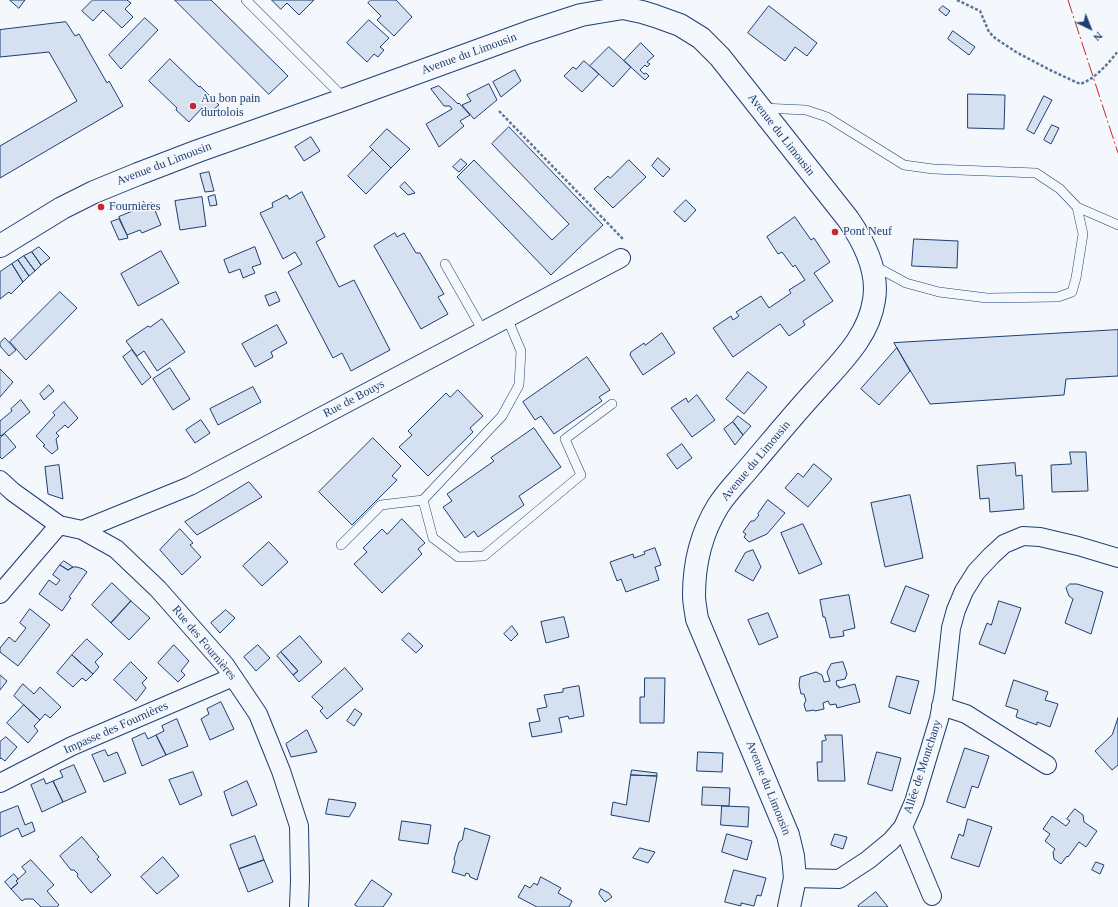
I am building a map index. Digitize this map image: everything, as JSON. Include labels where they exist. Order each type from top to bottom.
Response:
[{"type":"main road","name":"Avenue du Limousin","points":[[0,246],[62,208],[94,192],[138,174],[529,32],[581,15],[624,4],[680,25],[701,38],[720,57],[858,233],[871,263],[875,284],[874,301],[868,322],[859,340],[718,505],[700,546],[695,574],[694,597],[697,619],[788,835],[793,856],[795,878],[789,907]]},
{"type":"street","name":"Rue de Bouys","points":[[82,530],[190,486],[621,258]]},
{"type":"street","name":"Rue des Fournières","points":[[0,480],[13,492],[59,525],[82,530],[116,549],[152,584],[225,665],[258,714],[281,771],[299,826],[299,907]]},
{"type":"street","points":[[0,594],[59,525]]},
{"type":"street","name":"Allée de Montchany","points":[[795,878],[838,879],[868,860],[890,841],[903,827],[914,802],[939,719],[956,610],[964,591],[976,572],[991,556],[1004,544],[1024,536],[1040,537],[1118,558]]},
{"type":"street","name":"Impasse des Fournières","points":[[0,783],[72,746],[233,677]]},
{"type":"street","name":"Allée de Montchany","points":[[942,706],[966,714],[1047,765]]},
{"type":"street","name":"Allée de Montchany","points":[[903,827],[932,896]]},
{"type":"lane","points":[[246,0],[346,99]]},
{"type":"lane","points":[[759,107],[806,110],[827,117],[904,165],[934,169],[1036,173],[1060,189],[1077,207],[1118,225]]},
{"type":"lane","points":[[871,263],[906,283],[939,292],[987,298],[1058,297],[1072,292],[1076,278],[1083,234],[1077,207]]},
{"type":"lane","points":[[445,264],[483,331]]},
{"type":"lane","points":[[341,545],[381,505],[423,500],[502,416],[519,385],[521,351],[507,318]]},
{"type":"lane","points":[[423,500],[433,538],[458,557],[484,556],[581,475],[565,439],[612,404]]},
{"type":"path","points":[[957,0],[980,11],[989,32],[995,38],[1023,55],[1080,84],[1088,82],[1111,60],[1118,51]]},
{"type":"path","points":[[499,111],[623,239],[621,258]]},
{"type":"building","points":[[10,0],[25,0],[19,8]]},
{"type":"building","points":[[93,0],[127,0],[131,3],[125,9],[133,17],[122,28],[103,10],[93,21],[82,11]]},
{"type":"building","points":[[175,0],[211,0],[288,76],[269,94]]},
{"type":"building","points":[[272,0],[314,0],[299,15],[287,3],[281,9]]},
{"type":"building","points":[[371,0],[396,0],[412,17],[394,36],[377,20],[381,16],[368,3]]},
{"type":"building","points":[[769,6],[817,43],[807,56],[795,47],[785,61],[748,33]]},
{"type":"building","points":[[943,6],[950,11],[946,16],[939,10]]},
{"type":"building","points":[[145,18],[158,30],[121,69],[109,55]]},
{"type":"building","points":[[369,20],[389,38],[380,47],[384,50],[378,57],[374,54],[367,62],[347,43]]},
{"type":"building","points":[[66,22],[75,36],[79,34],[107,83],[109,81],[123,106],[0,178],[0,146],[77,101],[49,52],[0,57],[0,30]]},
{"type":"building","points":[[953,31],[975,47],[969,55],[948,39]]},
{"type":"building","points":[[641,43],[654,56],[647,62],[650,64],[647,67],[645,65],[640,70],[649,76],[645,80],[624,61]]},
{"type":"building","points":[[609,47],[631,67],[613,87],[590,66]]},
{"type":"building","points":[[170,59],[219,105],[208,114],[202,108],[189,122],[176,110],[177,108],[149,81]]},
{"type":"building","points":[[584,61],[599,74],[582,92],[564,76],[573,67],[576,69]]},
{"type":"building","points":[[515,70],[521,81],[501,97],[493,82]]},
{"type":"building","points":[[489,84],[497,100],[474,119],[462,105],[471,101],[467,95]]},
{"type":"building","points":[[439,86],[458,104],[459,103],[470,115],[460,121],[464,126],[439,147],[426,124],[452,109],[450,106],[444,106],[431,89]]},
{"type":"building","points":[[968,94],[1005,95],[1004,129],[968,128]]},
{"type":"building","points":[[1044,96],[1052,100],[1034,134],[1027,130]]},
{"type":"building","points":[[1052,125],[1059,128],[1051,144],[1044,140]]},
{"type":"building","points":[[509,127],[603,225],[551,275],[457,177],[474,160],[552,240],[569,224],[492,144]]},
{"type":"building","points":[[387,129],[410,149],[391,168],[370,147]]},
{"type":"building","points":[[311,137],[320,151],[304,161],[295,147]]},
{"type":"building","points":[[373,150],[391,168],[366,194],[348,176]]},
{"type":"building","points":[[658,158],[670,169],[663,177],[652,166]]},
{"type":"building","points":[[461,159],[467,164],[459,172],[453,167]]},
{"type":"building","points":[[629,160],[646,177],[613,208],[594,189],[608,176],[610,178]]},
{"type":"building","points":[[209,172],[214,191],[205,192],[200,174]]},
{"type":"building","points":[[405,182],[415,193],[408,195],[400,187]]},
{"type":"building","points":[[302,192],[325,237],[316,242],[339,287],[354,280],[390,350],[351,371],[342,353],[333,358],[288,272],[302,264],[295,252],[283,259],[260,213],[273,207],[272,203],[287,195],[289,199]]},
{"type":"building","points":[[215,195],[217,205],[210,206],[208,197]]},
{"type":"building","points":[[202,197],[206,226],[180,230],[175,201]]},
{"type":"building","points":[[686,200],[696,210],[685,222],[674,212]]},
{"type":"building","points":[[152,203],[161,225],[142,233],[140,230],[127,235],[119,217]]},
{"type":"building","points":[[795,217],[811,240],[814,238],[830,262],[814,273],[833,301],[803,321],[805,325],[789,336],[780,324],[733,357],[713,328],[731,316],[733,320],[739,316],[736,312],[761,296],[769,308],[791,293],[789,290],[805,280],[795,265],[793,267],[782,252],[778,254],[767,237]]},
{"type":"building","points":[[119,219],[128,238],[119,240],[111,222]]},
{"type":"building","points":[[395,233],[397,237],[404,233],[416,253],[420,253],[444,294],[438,297],[448,314],[421,329],[374,246]]},
{"type":"building","points":[[914,239],[958,241],[957,268],[912,266]]},
{"type":"building","points":[[39,247],[50,258],[41,265],[32,252]]},
{"type":"building","points":[[255,247],[261,264],[252,267],[255,273],[243,278],[240,269],[229,273],[224,260]]},
{"type":"building","points":[[161,251],[179,283],[138,306],[121,274]]},
{"type":"building","points":[[32,252],[41,265],[35,271],[24,256]]},
{"type":"building","points":[[24,256],[35,271],[29,276],[18,260]]},
{"type":"building","points":[[18,260],[29,276],[23,282],[12,264]]},
{"type":"building","points":[[12,264],[23,282],[11,294],[9,292],[0,299],[0,272]]},
{"type":"building","points":[[60,292],[77,308],[26,360],[10,342]]},
{"type":"building","points":[[276,292],[280,301],[269,306],[265,296]]},
{"type":"building","points":[[162,319],[185,352],[157,371],[144,351],[137,356],[126,341],[148,326],[150,327]]},
{"type":"building","points":[[277,325],[287,343],[271,352],[273,357],[255,367],[242,344]]},
{"type":"building","points":[[1118,330],[1118,376],[1066,379],[1064,395],[930,404],[894,343]]},
{"type":"building","points":[[662,333],[675,353],[643,375],[630,355],[631,352],[644,343],[645,345]]},
{"type":"building","points":[[5,338],[16,350],[9,356],[0,346],[0,343]]},
{"type":"building","points":[[897,348],[910,371],[879,405],[861,389]]},
{"type":"building","points":[[132,350],[151,377],[142,385],[123,357]]},
{"type":"building","points":[[587,357],[610,390],[599,397],[602,401],[554,434],[541,416],[535,420],[523,402]]},
{"type":"building","points":[[170,368],[190,399],[173,410],[153,379]]},
{"type":"building","points":[[0,369],[13,382],[0,397]]},
{"type":"building","points":[[748,372],[767,387],[744,414],[726,399]]},
{"type":"building","points":[[49,385],[54,391],[44,400],[40,394]]},
{"type":"building","points":[[253,387],[261,402],[218,425],[210,409]]},
{"type":"building","points":[[458,390],[483,416],[470,428],[473,432],[428,476],[399,447],[412,435],[408,431],[446,393],[450,397]]},
{"type":"building","points":[[697,395],[715,420],[692,437],[671,408],[686,398],[688,402]]},
{"type":"building","points":[[21,400],[30,412],[1,436],[0,421],[12,411],[11,409]]},
{"type":"building","points":[[64,402],[78,418],[68,428],[65,425],[56,433],[59,436],[56,439],[58,449],[52,454],[43,446],[45,445],[36,436],[55,415],[53,413]]},
{"type":"building","points":[[738,416],[751,426],[743,435],[733,422]]},
{"type":"building","points":[[201,420],[210,433],[195,443],[186,430]]},
{"type":"building","points":[[733,422],[743,435],[735,445],[724,429]]},
{"type":"building","points":[[534,428],[561,467],[519,496],[524,505],[478,537],[474,531],[465,538],[443,507],[452,501],[447,494],[494,461],[491,458]]},
{"type":"building","points":[[5,434],[16,447],[2,459],[0,457],[0,438]]},
{"type":"building","points":[[373,438],[401,466],[392,476],[397,480],[352,525],[319,492]]},
{"type":"building","points":[[682,444],[692,458],[677,469],[667,455]]},
{"type":"building","points":[[1070,452],[1086,452],[1088,491],[1052,492],[1051,465],[1071,464]]},
{"type":"building","points":[[1015,463],[1016,476],[1022,475],[1024,509],[990,512],[989,498],[980,499],[977,466]]},
{"type":"building","points":[[814,464],[832,479],[808,507],[785,488],[798,473],[803,477]]},
{"type":"building","points":[[59,465],[63,499],[48,494],[45,467]]},
{"type":"building","points":[[249,482],[262,497],[197,535],[185,522]]},
{"type":"building","points":[[910,495],[923,558],[885,567],[871,503]]},
{"type":"building","points":[[768,500],[785,513],[767,534],[749,542],[744,537],[746,534],[743,532],[751,521],[754,521],[759,515],[758,514]]},
{"type":"building","points":[[402,519],[425,543],[418,549],[422,554],[382,593],[354,564],[367,552],[363,548],[382,529],[387,534]]},
{"type":"building","points":[[803,524],[822,564],[799,574],[781,533]]},
{"type":"building","points":[[180,529],[193,543],[190,545],[201,557],[182,575],[160,550]]},
{"type":"building","points":[[269,542],[288,562],[262,586],[243,566]]},
{"type":"building","points":[[655,548],[661,565],[655,567],[659,580],[626,592],[621,579],[617,581],[610,562],[633,554],[634,558]]},
{"type":"building","points":[[753,550],[761,567],[753,581],[735,571],[745,553]]},
{"type":"building","points":[[64,561],[73,567],[68,570],[60,565]]},
{"type":"building","points":[[60,565],[68,570],[73,567],[77,567],[87,572],[69,597],[71,598],[62,611],[39,594],[49,580],[56,585],[60,580],[53,575]]},
{"type":"building","points":[[112,583],[131,601],[111,623],[92,605]]},
{"type":"building","points":[[1070,584],[1077,584],[1103,592],[1091,634],[1065,623],[1073,599],[1069,596],[1066,588]]},
{"type":"building","points":[[906,586],[929,595],[915,632],[891,623]]},
{"type":"building","points":[[849,595],[855,628],[843,631],[844,636],[830,638],[825,617],[823,617],[820,600]]},
{"type":"building","points":[[131,601],[150,618],[129,640],[111,623]]},
{"type":"building","points":[[999,601],[1021,608],[1005,654],[979,644],[987,623],[991,625]]},
{"type":"building","points":[[30,609],[50,625],[18,666],[0,652],[0,648],[9,637],[15,642],[26,628],[20,623]]},
{"type":"building","points":[[226,610],[235,618],[220,633],[211,623]]},
{"type":"building","points":[[768,613],[778,637],[759,645],[748,620]]},
{"type":"building","points":[[564,617],[569,637],[546,643],[541,622]]},
{"type":"building","points":[[512,626],[518,634],[511,641],[504,634]]},
{"type":"building","points":[[409,633],[423,646],[416,653],[402,640]]},
{"type":"building","points":[[300,636],[322,662],[299,682],[293,675],[298,671],[281,652]]},
{"type":"building","points":[[87,639],[103,654],[95,662],[99,667],[93,674],[72,655]]},
{"type":"building","points":[[174,645],[189,661],[181,671],[185,675],[178,682],[158,663]]},
{"type":"building","points":[[258,645],[270,658],[256,671],[244,657]]},
{"type":"building","points":[[281,652],[298,671],[293,675],[277,656]]},
{"type":"building","points":[[72,655],[93,674],[86,681],[82,678],[73,687],[57,673]]},
{"type":"building","points":[[131,662],[147,678],[142,683],[146,688],[136,701],[114,680]]},
{"type":"building","points":[[843,662],[847,674],[845,679],[836,681],[837,686],[839,686],[839,688],[855,684],[860,702],[837,708],[836,704],[830,705],[828,701],[823,703],[824,709],[806,711],[804,705],[806,701],[804,694],[801,694],[799,685],[800,677],[816,672],[822,675],[824,682],[830,681],[827,672],[831,664]]},
{"type":"building","points":[[345,668],[363,689],[327,719],[320,711],[323,708],[312,697]]},
{"type":"building","points":[[0,675],[7,681],[0,690]]},
{"type":"building","points":[[897,676],[919,681],[910,714],[889,707]]},
{"type":"building","points":[[645,678],[665,678],[664,723],[640,723],[640,697],[644,697]]},
{"type":"building","points":[[1014,680],[1048,692],[1045,700],[1058,704],[1050,727],[1037,722],[1037,725],[1016,717],[1018,710],[1006,706]]},
{"type":"building","points":[[23,684],[34,694],[40,687],[61,707],[50,718],[45,714],[40,720],[14,696]]},
{"type":"building","points":[[579,686],[584,716],[569,719],[568,716],[559,718],[562,732],[532,737],[529,723],[540,721],[537,709],[547,707],[544,695],[563,692],[563,689]]},
{"type":"building","points":[[221,702],[234,729],[210,740],[201,719],[209,714],[207,709]]},
{"type":"building","points":[[24,705],[40,720],[34,726],[38,731],[28,743],[7,723]]},
{"type":"building","points":[[355,709],[362,714],[354,726],[347,721]]},
{"type":"building","points":[[1118,718],[1118,765],[1112,770],[1095,751],[1112,735]]},
{"type":"building","points":[[177,719],[188,746],[166,755],[156,735],[164,731],[162,726]]},
{"type":"building","points":[[307,730],[317,752],[291,757],[286,744]]},
{"type":"building","points":[[145,733],[148,739],[156,735],[166,755],[142,766],[132,739]]},
{"type":"building","points":[[825,735],[842,735],[845,781],[818,781],[817,762],[822,762],[822,741],[826,740]]},
{"type":"building","points":[[6,737],[17,747],[5,761],[1,758],[0,759],[0,742]]},
{"type":"building","points":[[965,748],[989,756],[978,788],[972,786],[965,808],[947,802]]},
{"type":"building","points":[[105,750],[108,756],[117,752],[126,773],[104,782],[92,755]]},
{"type":"building","points":[[698,752],[723,753],[722,772],[697,771]]},
{"type":"building","points":[[877,752],[901,758],[892,791],[868,784]]},
{"type":"building","points":[[74,765],[86,792],[63,802],[53,781],[63,777],[60,771]]},
{"type":"building","points":[[632,770],[657,773],[657,776],[631,775]]},
{"type":"building","points":[[193,772],[202,795],[180,805],[169,780]]},
{"type":"building","points":[[631,775],[657,776],[649,822],[611,815],[613,802],[626,805]]},
{"type":"building","points":[[44,779],[46,784],[53,781],[63,802],[42,812],[31,785]]},
{"type":"building","points":[[247,781],[257,805],[232,816],[224,792]]},
{"type":"building","points":[[703,787],[730,788],[729,806],[702,805]]},
{"type":"building","points":[[329,799],[356,803],[349,817],[326,814]]},
{"type":"building","points":[[18,806],[25,825],[32,822],[35,831],[22,837],[18,828],[0,837],[0,813]]},
{"type":"building","points":[[722,806],[749,807],[748,827],[721,825]]},
{"type":"building","points":[[1075,809],[1083,815],[1084,822],[1097,831],[1086,847],[1079,842],[1061,864],[1054,859],[1053,852],[1055,849],[1045,841],[1050,834],[1043,829],[1052,816],[1066,826],[1070,821],[1067,819]]},
{"type":"building","points":[[968,819],[992,827],[979,867],[951,858],[959,834],[963,836]]},
{"type":"building","points":[[402,821],[431,825],[428,844],[399,840]]},
{"type":"building","points":[[465,828],[490,836],[477,880],[470,877],[469,874],[466,873],[465,876],[452,872],[459,842],[462,840]]},
{"type":"building","points":[[727,834],[752,841],[747,860],[722,852]]},
{"type":"building","points":[[835,834],[847,837],[843,849],[831,845]]},
{"type":"building","points":[[255,836],[264,860],[239,869],[230,845]]},
{"type":"building","points":[[82,837],[99,857],[97,859],[111,875],[91,893],[77,876],[78,874],[74,870],[71,870],[60,856]]},
{"type":"building","points":[[640,848],[655,852],[648,863],[633,858]]},
{"type":"building","points":[[163,857],[179,876],[157,894],[141,877]]},
{"type":"building","points":[[31,860],[54,885],[47,891],[59,905],[57,907],[41,907],[33,899],[25,899],[22,901],[11,889],[18,883],[16,881],[26,872],[22,867]]},
{"type":"building","points":[[264,860],[273,882],[248,892],[239,869]]},
{"type":"building","points":[[1096,862],[1104,865],[1100,874],[1092,870]]},
{"type":"building","points":[[734,870],[766,878],[761,896],[757,895],[754,906],[741,903],[741,906],[725,902]]},
{"type":"building","points":[[14,874],[18,879],[16,881],[18,883],[11,889],[5,882]]},
{"type":"building","points":[[541,877],[561,888],[558,893],[572,901],[569,907],[537,907],[518,897],[525,885],[530,888],[534,883],[537,885]]},
{"type":"building","points":[[372,880],[392,894],[383,907],[358,907],[355,905]]},
{"type":"building","points":[[601,889],[609,893],[612,897],[605,902],[599,894]]},
{"type":"building","points":[[876,892],[888,907],[858,906]]},
{"type":"power","points":[[1068,0],[1118,153]]},
{"type":"place","name":"Au bon pain durtolois","points":[[193,106]]},
{"type":"place","name":"Fournières","points":[[101,207]]},
{"type":"place","name":"Pont Neuf","points":[[835,232]]}]
